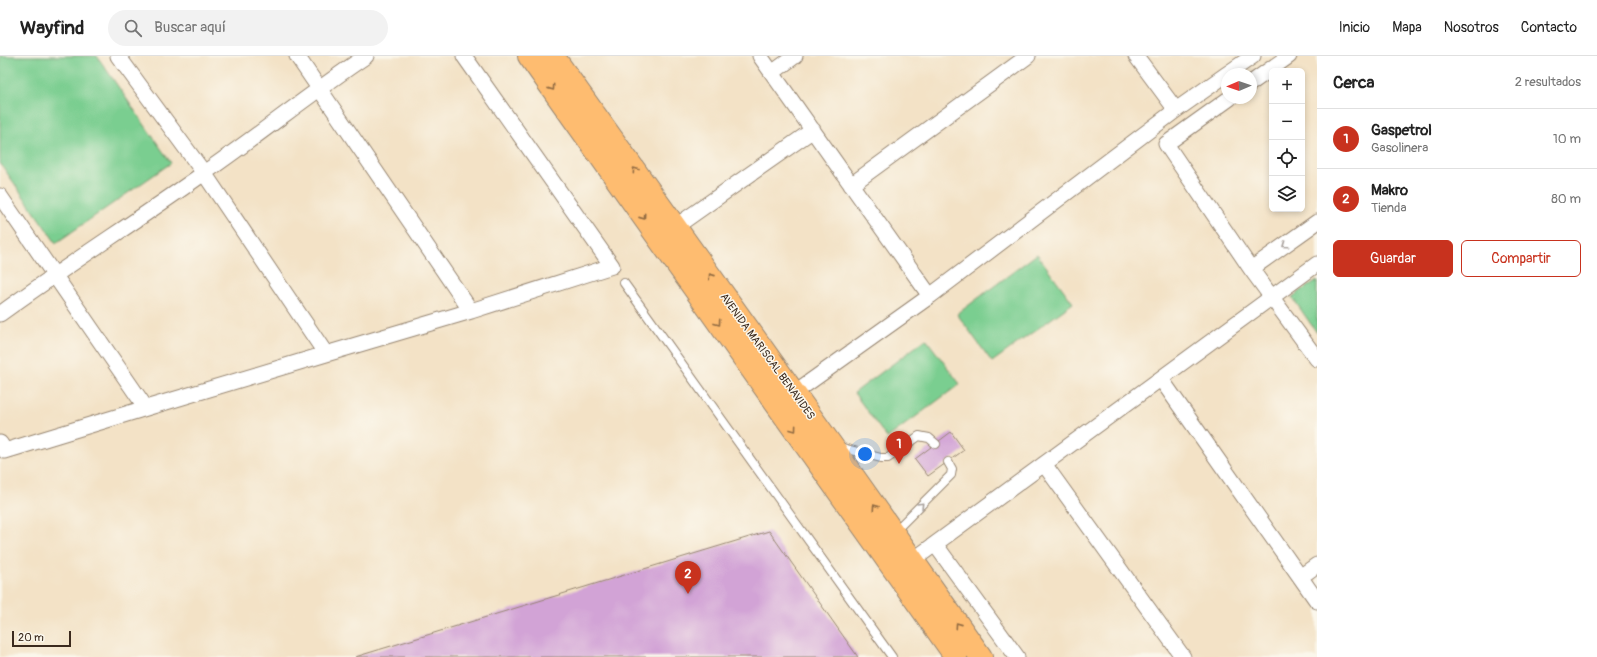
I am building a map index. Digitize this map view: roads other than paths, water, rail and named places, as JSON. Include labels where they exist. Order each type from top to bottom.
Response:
[{"type":"highway","name":"AVENIDA MARISCAL BENAVIDES","points":[[529,56],[794,393],[832,446],[893,533],[904,566],[956,657]]},
{"type":"highway","name":"AVENIDA MARISCAL BENAVIDES","points":[[553,56],[667,233],[904,566],[980,657]]},
{"type":"street","points":[[118,56],[204,173],[326,354]]},
{"type":"street","points":[[297,56],[320,87],[471,311]]},
{"type":"street","points":[[0,314],[55,274],[204,173],[320,87],[366,56]]},
{"type":"street","points":[[0,443],[5,451],[471,311],[612,266],[464,56]]},
{"type":"street","points":[[760,56],[930,296]]},
{"type":"street","points":[[772,72],[795,56]]},
{"type":"street","points":[[851,184],[1028,56]]},
{"type":"street","points":[[1136,56],[1176,110]]},
{"type":"street","points":[[1236,68],[1253,56]]},
{"type":"street","points":[[1257,79],[1289,56]]},
{"type":"street","points":[[794,393],[930,296],[1176,110],[1221,78]]},
{"type":"street","points":[[1222,104],[1166,144],[1251,269],[1317,359]]},
{"type":"street","points":[[667,233],[812,130]]},
{"type":"street","points":[[0,196],[146,408]]},
{"type":"street","points":[[1251,269],[1317,222]]},
{"type":"street","points":[[904,566],[1317,264]]},
{"type":"street","points":[[1161,379],[1317,602]]},
{"type":"street","points":[[1044,464],[1183,657]]},
{"type":"street","points":[[935,544],[1017,657]]},
{"type":"street","points":[[1300,577],[1317,565]]},
{"type":"lane","points":[[624,283],[892,657]]},
{"type":"lane","points":[[832,446],[881,458],[888,458],[919,436],[929,438],[936,444]]},
{"type":"lane","points":[[893,533],[950,475],[952,469],[948,462]]},
{"type":"place","name":"Gaspetrol","points":[[899,464]]},
{"type":"place","name":"Makro","points":[[688,594]]}]
